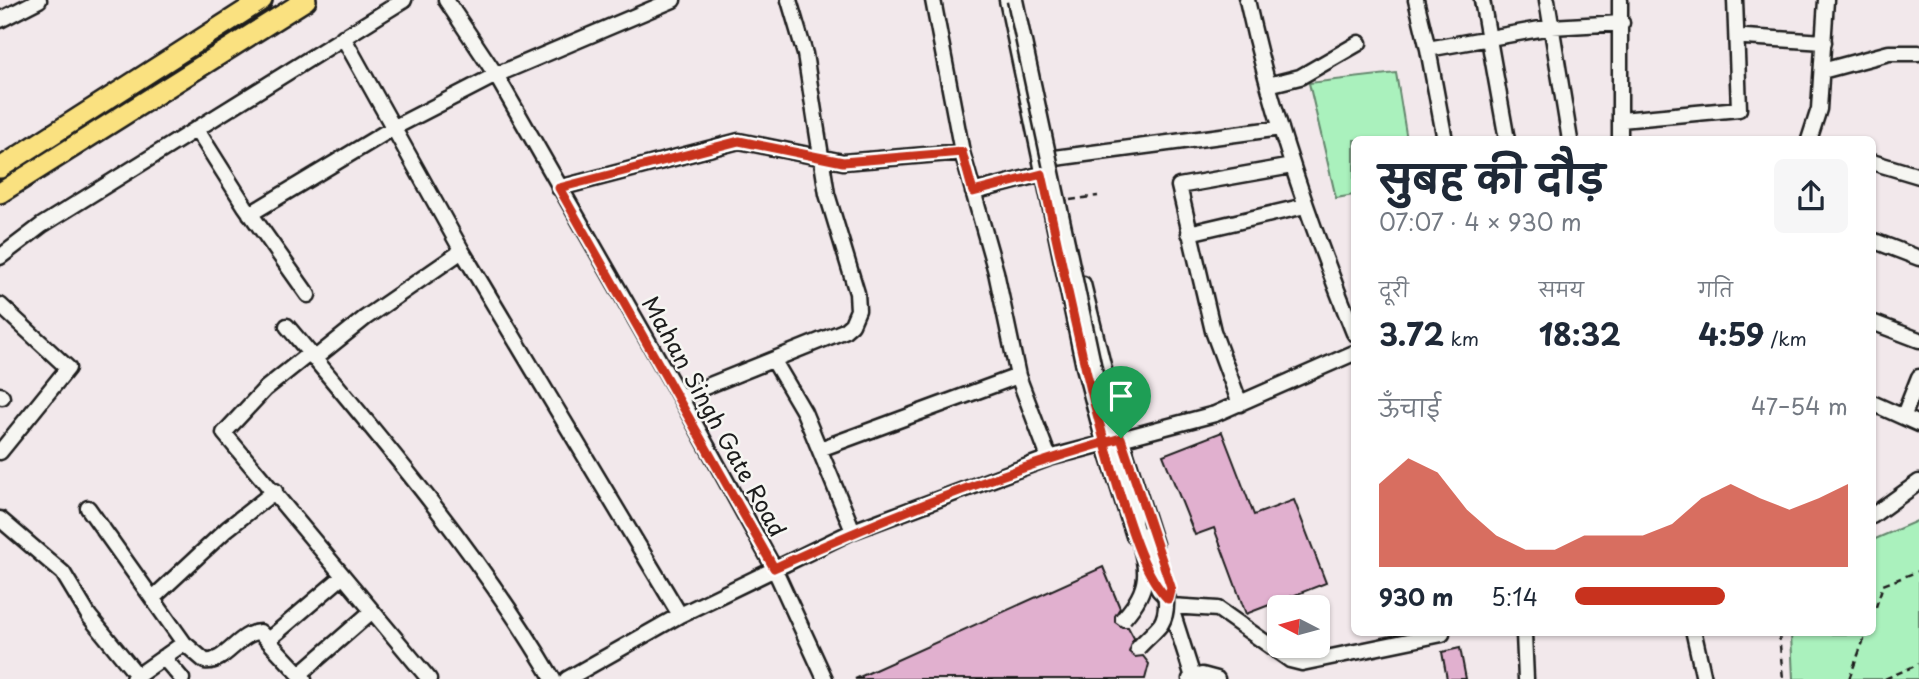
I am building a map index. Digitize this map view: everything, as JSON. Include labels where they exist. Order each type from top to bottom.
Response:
[{"type":"main road","points":[[0,168],[262,0]]},
{"type":"main road","points":[[0,193],[306,0]]},
{"type":"street","points":[[0,20],[39,0]]},
{"type":"street","points":[[0,257],[42,225],[404,0]]},
{"type":"street","points":[[250,214],[393,128],[496,75],[673,0]]},
{"type":"street","points":[[680,397],[844,331],[852,324],[858,310],[855,284],[827,194],[805,54],[789,0]]},
{"type":"street","points":[[933,0],[962,152],[1009,324],[1018,376],[1049,458]]},
{"type":"street","points":[[1007,0],[1042,174],[1104,443],[1130,527],[1159,590],[1170,602],[1218,609],[1290,660],[1301,663],[1432,636]]},
{"type":"street","points":[[1015,0],[1102,406],[1135,516],[1134,522],[1147,575],[1140,597],[1124,618]]},
{"type":"street","points":[[1021,0],[1064,201],[1121,438],[1171,587],[1170,602],[1191,678],[1202,675],[1217,679]]},
{"type":"street","points":[[1247,0],[1292,166],[1351,325]]},
{"type":"street","points":[[1416,0],[1444,136]]},
{"type":"street","points":[[1482,0],[1506,136]]},
{"type":"street","points":[[1547,0],[1569,136]]},
{"type":"street","points":[[1620,0],[1620,136]]},
{"type":"street","points":[[1621,120],[1740,109],[1735,0]]},
{"type":"street","points":[[1810,136],[1819,109],[1826,0]]},
{"type":"street","name":"Mahan Singh Gate Road","points":[[450,2],[496,75],[680,397],[774,568],[825,679]]},
{"type":"street","points":[[1428,49],[1551,27],[1622,23]]},
{"type":"street","points":[[343,37],[462,251],[680,615]]},
{"type":"street","points":[[1745,37],[1824,42]]},
{"type":"street","points":[[1268,85],[1312,71],[1359,43]]},
{"type":"street","points":[[1822,71],[1889,53],[1919,53]]},
{"type":"street","points":[[1055,158],[1281,128]]},
{"type":"street","points":[[197,130],[250,214],[308,295]]},
{"type":"street","points":[[559,188],[739,141],[843,162],[962,152]]},
{"type":"street","points":[[1876,163],[1919,176]]},
{"type":"street","points":[[1240,404],[1213,331],[1180,186],[1292,166]]},
{"type":"street","points":[[973,192],[1042,174]]},
{"type":"street","points":[[1189,233],[1305,206]]},
{"type":"street","points":[[1876,242],[1919,258]]},
{"type":"street","points":[[429,679],[342,577],[275,491],[228,438],[224,429],[265,389],[462,251]]},
{"type":"street","points":[[0,304],[68,368],[0,452]]},
{"type":"street","points":[[1876,324],[1919,340]]},
{"type":"street","points":[[287,326],[463,546],[530,639],[553,679]]},
{"type":"street","points":[[567,679],[680,615],[853,531],[1049,458],[1240,404],[1351,355]]},
{"type":"street","points":[[774,361],[820,449],[853,531]]},
{"type":"street","points":[[820,449],[1018,376]]},
{"type":"street","points":[[1904,415],[1919,377]]},
{"type":"street","points":[[1879,405],[1919,424]]},
{"type":"street","points":[[1876,513],[1919,482]]},
{"type":"street","points":[[153,598],[275,491]]},
{"type":"street","points":[[88,508],[184,643],[211,662],[253,632],[260,632],[302,677],[371,612]]},
{"type":"street","points":[[1135,516],[1141,520],[1162,581],[1166,608],[1161,624],[1138,648]]},
{"type":"street","points":[[0,519],[63,573],[89,616],[135,677],[184,643]]},
{"type":"street","points":[[268,640],[342,577]]},
{"type":"street","points":[[1524,636],[1526,679]]},
{"type":"street","points":[[1694,636],[1704,679]]},
{"type":"street","points":[[163,657],[182,679]]},
{"type":"path","points":[[1064,201],[1098,196]]},
{"type":"path","points":[[1876,607],[1883,585],[1919,571]]},
{"type":"path","points":[[1779,636],[1783,679]]},
{"type":"path","points":[[1849,679],[1865,636]]},
{"type":"path","points":[[1885,679],[1919,664]]},
{"type":"green space","points":[[1396,73],[1406,136],[1351,136],[1351,196],[1336,198],[1309,83]]},
{"type":"green space","points":[[1919,520],[1919,679],[1793,679],[1791,636],[1876,636],[1876,539]]},
{"type":"building","points":[[1222,432],[1254,515],[1294,500],[1326,583],[1295,595],[1267,595],[1267,606],[1246,614],[1214,528],[1195,535],[1163,455]]},
{"type":"building","points":[[1103,567],[1120,608],[1115,622],[1122,627],[1128,627],[1134,638],[1129,652],[1135,657],[1143,656],[1149,664],[1145,679],[855,679]]},
{"type":"building","points":[[1460,648],[1466,679],[1447,679],[1442,652]]},
{"type":"route","points":[[1121,438],[1104,443],[1049,458],[853,531],[774,568],[680,397],[559,188],[739,141],[843,162],[962,152],[973,192],[1042,174],[1084,367],[1104,443],[1130,527],[1159,590],[1168,599],[1171,587],[1121,438]]}]
